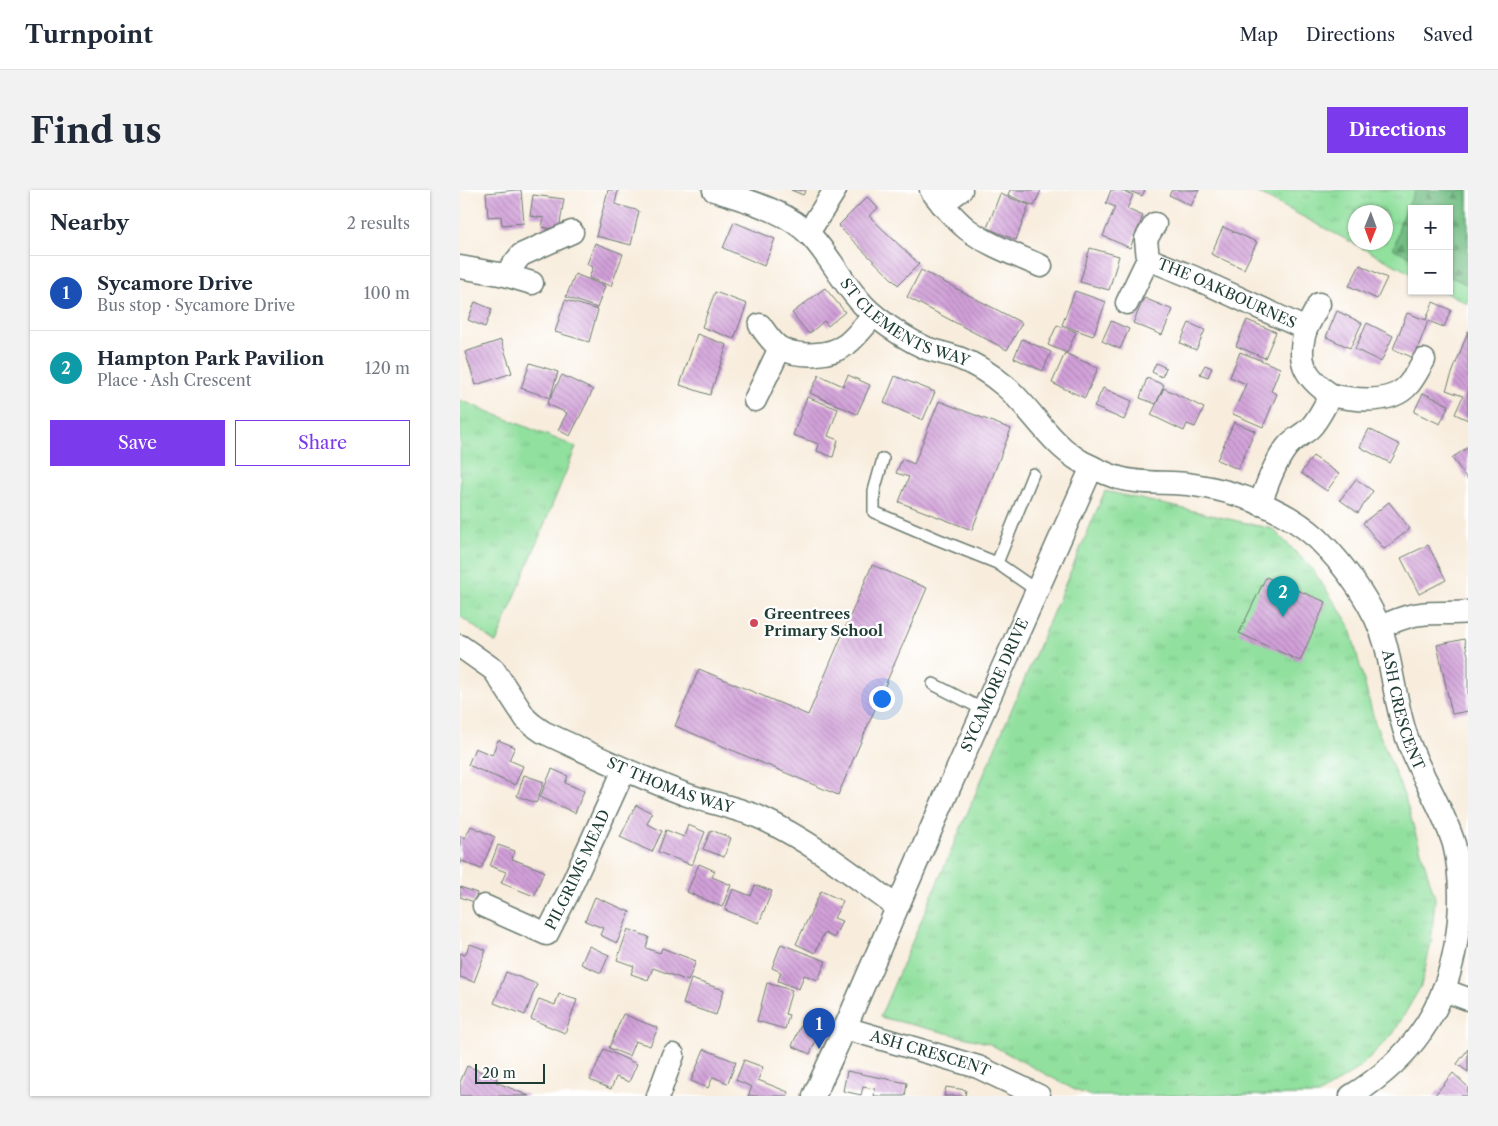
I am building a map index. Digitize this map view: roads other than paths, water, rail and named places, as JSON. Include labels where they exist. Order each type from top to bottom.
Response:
[{"type":"street","name":"ST CLEMENTS WAY","points":[[714,190],[780,214],[808,233],[862,303],[874,315],[912,341],[958,357],[991,375],[1016,396],[1054,439],[1080,461],[1092,467]]},
{"type":"street","points":[[808,233],[834,190]]},
{"type":"street","points":[[961,190],[937,197],[957,221],[992,243],[1040,266]]},
{"type":"street","name":"THE OAKBOURNES","points":[[1127,303],[1148,259],[1146,239],[1154,224]]},
{"type":"street","points":[[505,276],[521,255],[572,232]]},
{"type":"street","name":"THE OAKBOURNES","points":[[1148,259],[1193,277],[1306,328]]},
{"type":"street","points":[[460,268],[532,282]]},
{"type":"street","name":"THE OAKBOURNES","points":[[1319,304],[1306,328],[1301,348],[1304,366],[1308,374],[1321,389],[1331,395]]},
{"type":"street","points":[[760,325],[780,348],[799,353],[816,354],[833,352],[847,343],[874,315]]},
{"type":"street","points":[[755,400],[780,348]]},
{"type":"street","points":[[1260,504],[1270,479],[1286,449],[1290,443],[1315,422],[1331,395],[1345,398],[1384,398],[1409,384],[1424,360]]},
{"type":"street","name":"ASH CRESCENT","points":[[1092,467],[1117,478],[1193,485],[1239,495],[1290,518],[1304,527],[1344,568],[1380,627],[1407,738],[1414,757],[1446,821],[1458,857],[1461,890],[1460,921],[1453,961],[1444,990],[1424,1029],[1412,1044],[1381,1074],[1365,1088],[1351,1096]]},
{"type":"street","name":"SYCAMORE DRIVE","points":[[814,1096],[1092,467]]},
{"type":"street","points":[[1380,627],[1421,614],[1468,612]]},
{"type":"street","name":"ST THOMAS WAY","points":[[460,646],[494,670],[526,719],[543,732],[624,770],[683,794],[745,812],[773,824],[840,866],[897,907]]},
{"type":"street","name":"PILGRIMS MEAD","points":[[484,906],[547,934],[568,893],[624,770]]},
{"type":"street","points":[[1444,990],[1468,999]]},
{"type":"street","name":"ASH CRESCENT","points":[[845,1028],[962,1061],[1039,1096]]},
{"type":"street","points":[[659,1096],[673,1055]]},
{"type":"lane","points":[[884,459],[874,492],[874,512],[997,563],[1036,590]]},
{"type":"lane","points":[[997,563],[1032,474]]},
{"type":"lane","points":[[933,684],[984,710]]},
{"type":"place","name":"Hampton Park Pavilion","points":[[1283,617]]},
{"type":"place","name":"Greentrees Primary School","points":[[754,623]]},
{"type":"place","name":"Sycamore Drive","points":[[819,1049]]}]
